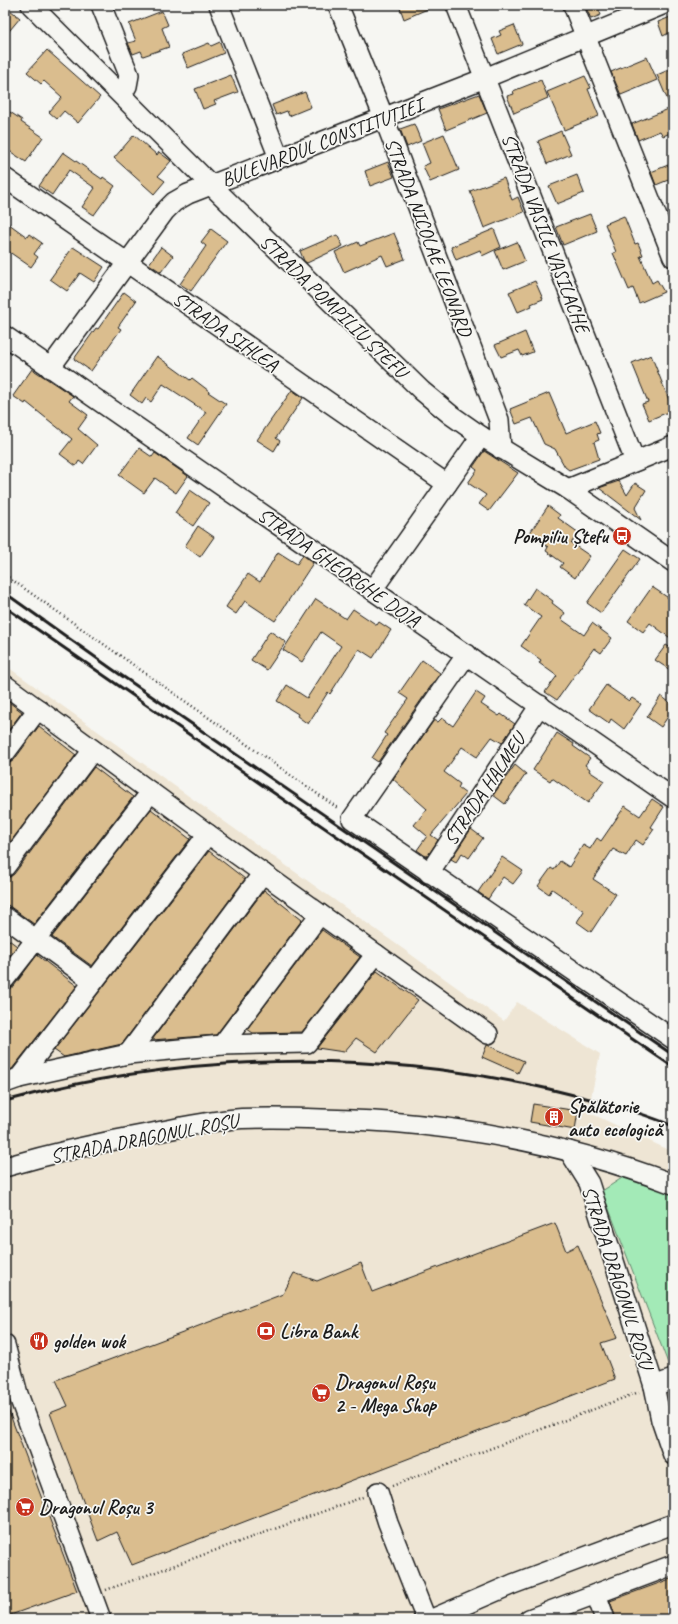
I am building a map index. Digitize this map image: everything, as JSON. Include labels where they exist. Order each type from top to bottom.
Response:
[{"type":"street","name":"STRADA POMPILIU ȘTEFU","points":[[30,5],[211,185],[422,391],[451,415],[481,436],[568,489],[673,562]]},
{"type":"street","points":[[101,5],[129,75],[127,86],[122,95]]},
{"type":"street","points":[[219,5],[279,158]]},
{"type":"street","name":"STRADA NICOLAE LEONARD","points":[[338,5],[384,118],[499,420],[501,449]]},
{"type":"street","name":"STRADA VASILE VASILACHE","points":[[456,5],[635,461]]},
{"type":"street","points":[[573,5],[673,257]]},
{"type":"street","name":"BULEVARDUL CONSTITUȚIEI","points":[[50,368],[126,263],[165,211],[174,202],[188,194],[485,78],[662,5]]},
{"type":"street","name":"STRADA SIHLEA","points":[[5,178],[446,484]]},
{"type":"street","name":"STRADA GHEORGHE DOJA","points":[[5,336],[467,654],[673,798]]},
{"type":"street","points":[[373,590],[481,436]]},
{"type":"street","points":[[568,489],[673,446]]},
{"type":"street","points":[[467,654],[352,819],[673,1039]]},
{"type":"street","points":[[5,685],[208,834],[488,1034]]},
{"type":"street","name":"STRADA HALMEU","points":[[429,872],[540,705]]},
{"type":"street","points":[[5,753],[38,709]]},
{"type":"street","points":[[5,867],[93,750]]},
{"type":"street","points":[[5,979],[151,792]]},
{"type":"street","points":[[12,1080],[93,982],[208,834]]},
{"type":"street","points":[[128,1054],[263,873]]},
{"type":"street","points":[[222,1045],[320,914]]},
{"type":"street","points":[[5,917],[93,982]]},
{"type":"street","points":[[12,1080],[128,1054],[222,1045],[307,1043],[376,954]]},
{"type":"street","name":"STRADA DRAGONUL ROȘU","points":[[5,1167],[32,1159],[204,1123],[249,1118],[359,1120],[419,1124],[532,1141],[569,1151],[673,1184]]},
{"type":"street","name":"STRADA DRAGONUL ROȘU","points":[[569,1151],[589,1183],[654,1386],[673,1379]]},
{"type":"street","points":[[5,1345],[11,1397],[95,1617]]},
{"type":"street","points":[[654,1386],[661,1420],[673,1455]]},
{"type":"street","points":[[378,1492],[388,1522],[426,1619]]},
{"type":"street","points":[[432,1619],[513,1584],[673,1524]]},
{"type":"street","points":[[529,1619],[673,1565]]},
{"type":"street","points":[[596,1594],[605,1619]]},
{"type":"path","points":[[5,575],[352,819]]},
{"type":"shaded area","points":[[5,665],[504,1021],[517,1002],[600,1054],[588,1112],[673,1152],[673,1619],[5,1619]]},
{"type":"green space","points":[[625,1176],[673,1193],[673,1371],[671,1371],[602,1191]]},
{"type":"building","points":[[399,5],[437,5],[404,19]]},
{"type":"building","points":[[585,5],[597,5],[601,15],[591,19]]},
{"type":"building","points":[[5,6],[20,18],[5,36]]},
{"type":"building","points":[[162,11],[168,25],[162,28],[169,47],[143,56],[141,51],[133,54],[128,43],[136,41],[129,24]]},
{"type":"building","points":[[673,16],[673,31],[663,36],[658,22]]},
{"type":"building","points":[[514,25],[522,44],[498,54],[492,39],[501,35],[499,31]]},
{"type":"building","points":[[220,42],[224,53],[188,68],[182,54],[209,43],[211,46]]},
{"type":"building","points":[[47,50],[100,97],[78,123],[64,111],[57,119],[49,112],[62,97],[44,81],[41,84],[27,72]]},
{"type":"building","points":[[647,57],[657,80],[621,95],[611,72]]},
{"type":"building","points":[[673,68],[673,132],[663,136],[660,131],[638,140],[632,124],[671,108],[657,75]]},
{"type":"building","points":[[231,75],[238,92],[214,101],[216,104],[203,109],[195,89]]},
{"type":"building","points":[[585,76],[591,88],[588,89],[599,116],[564,130],[547,92]]},
{"type":"building","points":[[541,80],[548,98],[514,113],[507,96],[514,94],[513,91]]},
{"type":"building","points":[[305,92],[311,107],[289,116],[287,111],[276,115],[272,105]]},
{"type":"building","points":[[479,94],[487,113],[446,130],[438,109]]},
{"type":"building","points":[[10,112],[22,120],[21,122],[43,137],[26,162],[5,148],[5,119]]},
{"type":"building","points":[[414,124],[421,141],[407,147],[400,129]]},
{"type":"building","points":[[561,131],[571,154],[547,164],[538,141]]},
{"type":"building","points":[[444,134],[459,170],[430,182],[423,166],[430,163],[422,143]]},
{"type":"building","points":[[134,135],[157,155],[159,152],[171,161],[158,176],[165,181],[154,194],[114,158]]},
{"type":"building","points":[[63,152],[102,179],[103,177],[115,186],[94,215],[82,207],[95,188],[69,170],[52,195],[39,186]]},
{"type":"building","points":[[388,162],[394,177],[370,186],[365,171]]},
{"type":"building","points":[[673,163],[673,178],[656,185],[651,172]]},
{"type":"building","points":[[577,175],[584,193],[557,204],[549,186]]},
{"type":"building","points":[[504,178],[512,200],[518,197],[524,212],[484,228],[470,191]]},
{"type":"building","points":[[590,214],[597,231],[563,245],[556,227]]},
{"type":"building","points":[[624,216],[635,244],[638,243],[643,255],[640,256],[652,283],[657,280],[664,292],[639,303],[633,288],[629,290],[613,253],[616,252],[605,224]]},
{"type":"building","points":[[5,221],[27,237],[29,234],[42,243],[34,254],[38,257],[31,267],[5,249]]},
{"type":"building","points":[[211,229],[227,241],[191,291],[180,284],[206,246],[201,242]]},
{"type":"building","points":[[494,229],[501,247],[482,256],[480,250],[456,260],[451,247]]},
{"type":"building","points":[[394,233],[405,259],[387,266],[382,255],[344,272],[335,252],[358,242],[360,246]]},
{"type":"building","points":[[337,235],[343,246],[307,263],[304,261],[300,251]]},
{"type":"building","points":[[517,242],[525,261],[503,270],[495,251]]},
{"type":"building","points":[[73,247],[104,267],[94,282],[80,273],[67,291],[50,279]]},
{"type":"building","points":[[161,247],[173,256],[161,272],[149,264]]},
{"type":"building","points":[[535,281],[543,299],[518,312],[509,292]]},
{"type":"building","points":[[124,292],[136,301],[118,327],[121,329],[91,371],[74,359],[96,328],[98,329]]},
{"type":"building","points":[[525,332],[533,352],[522,356],[519,350],[501,357],[495,345]]},
{"type":"building","points":[[651,355],[673,410],[649,420],[642,404],[648,402],[632,363]]},
{"type":"building","points":[[157,356],[190,380],[192,378],[209,391],[208,392],[226,404],[198,445],[188,438],[206,412],[163,384],[151,402],[146,398],[142,404],[130,395]]},
{"type":"building","points":[[32,369],[73,396],[69,401],[88,415],[78,429],[97,445],[83,464],[79,461],[76,466],[60,454],[72,439],[26,402],[25,404],[13,396]]},
{"type":"building","points":[[292,390],[303,398],[276,438],[280,441],[274,451],[257,440]]},
{"type":"building","points":[[549,393],[566,433],[595,421],[600,433],[597,434],[599,440],[594,442],[599,459],[569,470],[565,467],[555,449],[544,444],[532,418],[516,424],[510,409]]},
{"type":"building","points":[[139,448],[152,457],[155,453],[188,476],[176,493],[155,478],[144,493],[119,475]]},
{"type":"building","points":[[484,451],[518,473],[489,511],[479,504],[486,495],[468,483],[477,470],[473,467]]},
{"type":"building","points":[[619,481],[627,495],[635,483],[646,490],[635,508],[641,520],[599,488]]},
{"type":"building","points":[[190,490],[209,503],[193,526],[175,513]]},
{"type":"building","points":[[548,506],[560,515],[558,518],[579,533],[571,543],[590,556],[575,578],[560,567],[563,563],[546,551],[548,547],[529,534]]},
{"type":"building","points":[[198,526],[214,537],[200,557],[185,546]]},
{"type":"building","points":[[625,549],[640,559],[601,613],[587,603]]},
{"type":"building","points":[[278,552],[297,564],[303,555],[313,563],[275,621],[245,601],[236,614],[226,607],[248,574],[260,582]]},
{"type":"building","points":[[652,587],[673,601],[673,640],[650,623],[643,632],[628,621]]},
{"type":"building","points":[[535,588],[553,601],[552,603],[565,613],[561,619],[584,635],[592,623],[612,638],[601,653],[594,648],[557,700],[545,692],[557,676],[539,663],[541,660],[521,646],[541,617],[524,605]]},
{"type":"building","points":[[316,599],[346,619],[353,609],[377,625],[379,622],[391,630],[373,658],[359,649],[330,694],[328,692],[308,724],[297,716],[298,714],[277,701],[287,685],[307,698],[341,646],[321,632],[302,662],[283,650]]},
{"type":"building","points":[[270,631],[286,642],[267,670],[251,660]]},
{"type":"building","points":[[666,645],[673,649],[673,672],[655,660]]},
{"type":"building","points":[[422,660],[440,673],[378,762],[372,758],[387,735],[384,733],[408,699],[399,693]]},
{"type":"building","points":[[606,685],[629,701],[632,698],[641,704],[624,729],[611,719],[609,723],[589,709]]},
{"type":"building","points":[[476,692],[485,698],[481,704],[499,716],[501,714],[515,724],[502,743],[492,737],[477,757],[462,747],[444,772],[460,784],[458,788],[466,794],[431,835],[438,840],[427,857],[417,850],[427,836],[414,825],[427,809],[393,779],[434,720],[438,722],[442,718],[453,726]]},
{"type":"building","points":[[661,696],[673,705],[673,709],[661,727],[647,717]]},
{"type":"building","points":[[5,699],[22,712],[5,735]]},
{"type":"building","points":[[39,726],[76,755],[5,849],[5,764],[14,760]]},
{"type":"building","points":[[557,733],[574,744],[573,746],[590,758],[585,765],[590,769],[589,771],[604,781],[588,803],[552,778],[550,781],[533,770]]},
{"type":"building","points":[[515,765],[526,774],[505,804],[493,795]]},
{"type":"building","points":[[94,767],[133,797],[34,924],[5,903],[5,878],[14,874]]},
{"type":"building","points":[[652,799],[664,807],[651,827],[654,829],[643,845],[636,840],[626,856],[613,849],[593,879],[616,894],[591,932],[577,922],[584,911],[552,889],[549,894],[538,886],[551,868],[554,870],[560,861],[569,867],[583,845],[590,849],[597,838],[601,841],[625,806],[640,816]]},
{"type":"building","points":[[151,809],[190,839],[92,966],[52,937]]},
{"type":"building","points":[[471,829],[483,838],[469,858],[462,853],[456,862],[451,859]]},
{"type":"building","points":[[209,851],[245,879],[122,1044],[64,1057],[54,1050]]},
{"type":"building","points":[[502,857],[523,871],[513,884],[503,877],[488,899],[478,892]]},
{"type":"building","points":[[264,890],[302,920],[216,1035],[152,1040]]},
{"type":"building","points":[[322,930],[360,957],[302,1032],[253,1033],[247,1029]]},
{"type":"building","points":[[5,937],[17,946],[5,961]]},
{"type":"building","points":[[37,955],[77,986],[12,1069],[5,1071],[5,990],[14,986]]},
{"type":"building","points":[[377,971],[418,1000],[377,1052],[356,1038],[344,1052],[317,1048]]},
{"type":"building","points":[[487,1045],[524,1061],[518,1073],[482,1057]]},
{"type":"building","name":"Spălătorie auto ecologică","points":[[533,1104],[578,1111],[575,1130],[530,1122]]},
{"type":"building","name":"Dragonul Roșu 2 - Mega Shop","points":[[555,1223],[566,1251],[578,1245],[617,1338],[601,1343],[615,1379],[132,1565],[117,1532],[98,1541],[50,1413],[68,1406],[56,1380],[283,1294],[294,1273],[317,1281],[361,1263],[372,1292]]},
{"type":"building","name":"Dragonul Roșu 3","points":[[6,1404],[77,1591],[5,1617],[5,1405]]},
{"type":"building","points":[[673,1578],[673,1619],[616,1619],[610,1601]]},
{"type":"railway","points":[[5,593],[112,669],[673,1055]]},
{"type":"railway","points":[[5,607],[673,1067]]},
{"type":"railway","points":[[5,1101],[72,1085],[139,1073],[207,1065],[276,1062],[344,1062],[413,1067],[481,1076],[549,1089],[627,1109],[673,1126]]},
{"type":"place","name":"Pompiliu Ștefu","points":[[622,536]]},
{"type":"place","name":"Spălătorie auto ecologică","points":[[554,1117]]},
{"type":"place","name":"Libra Bank","points":[[266,1331]]},
{"type":"place","name":"golden wok","points":[[39,1341]]},
{"type":"place","name":"Dragonul Roșu 2 - Mega Shop","points":[[321,1393]]},
{"type":"place","name":"Dragonul Roșu 3","points":[[25,1507]]}]
